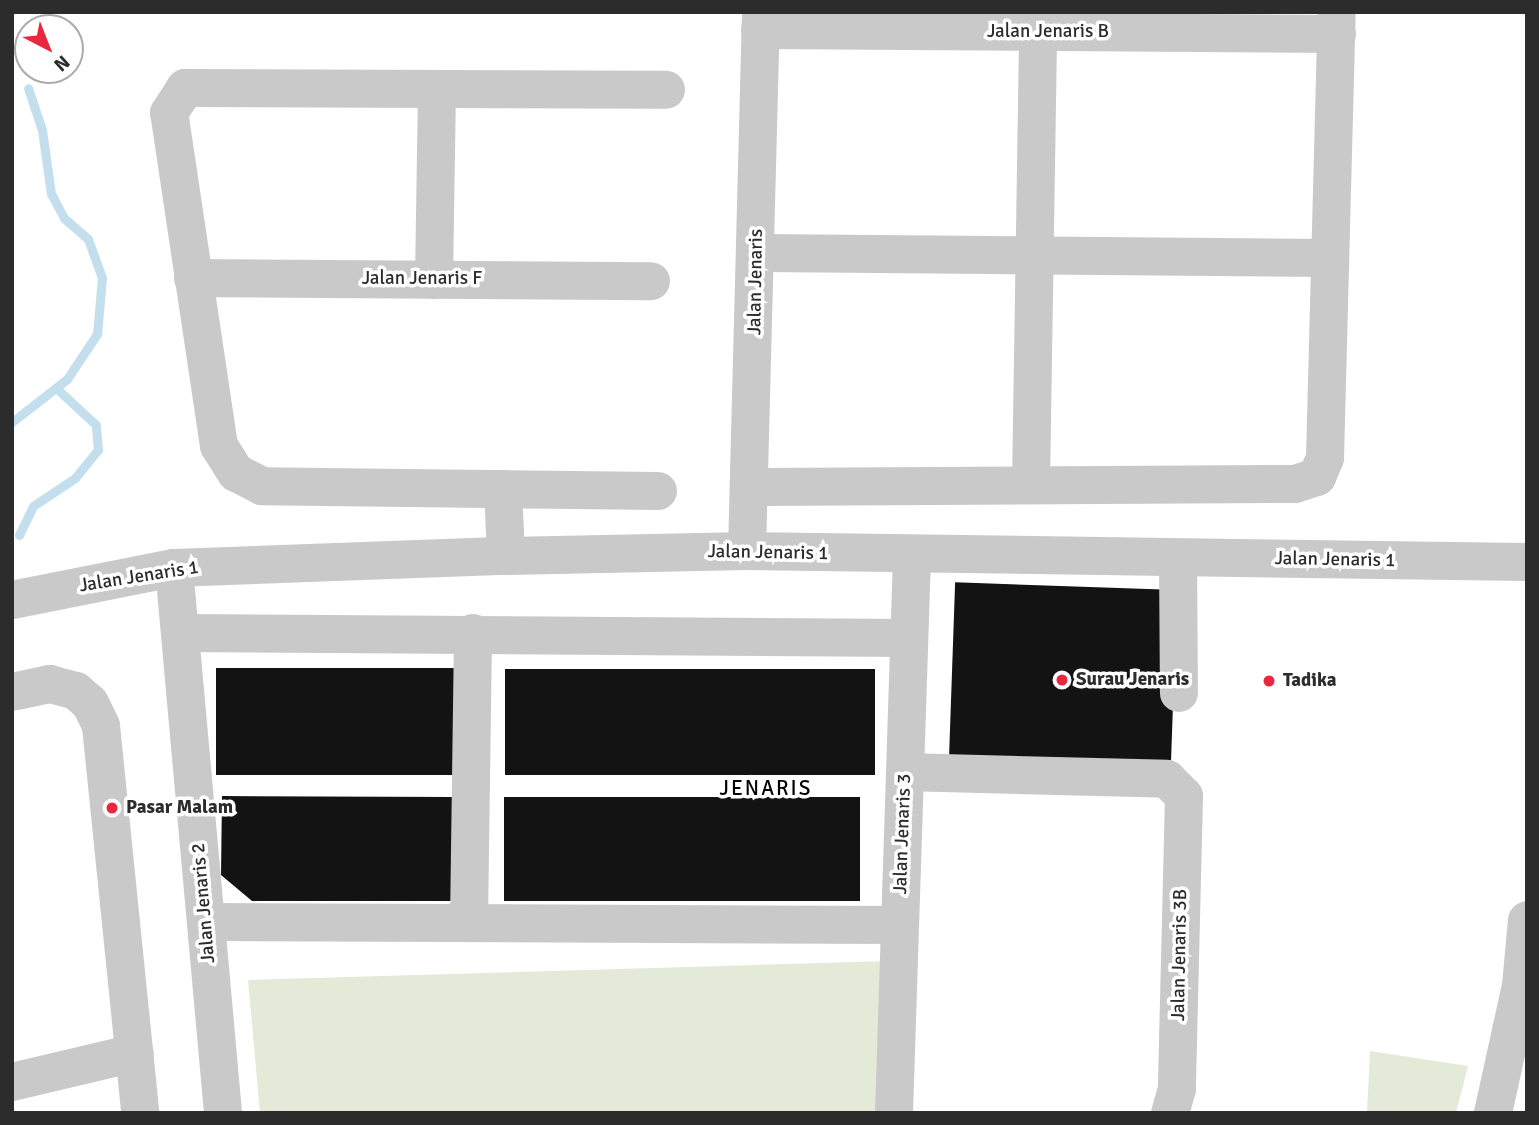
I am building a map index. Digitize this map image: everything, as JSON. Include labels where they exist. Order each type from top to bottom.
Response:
[{"type":"street","name":"Jalan Jenaris B","points":[[761,21],[1038,31],[1337,23]]},
{"type":"street","name":"Jalan Jenaris","points":[[747,551],[758,253],[761,21]]},
{"type":"street","points":[[750,487],[1295,484],[1317,477],[1325,458],[1337,23]]},
{"type":"street","points":[[1031,485],[1038,31]]},
{"type":"street","points":[[658,491],[262,486],[236,473],[219,446],[169,114],[185,88],[666,90]]},
{"type":"street","points":[[434,280],[437,89]]},
{"type":"street","points":[[758,253],[1330,258]]},
{"type":"street","name":"Jalan Jenaris F","points":[[193,278],[652,281]]},
{"type":"street","points":[[503,489],[506,556]]},
{"type":"street","name":"Jalan Jenaris 1","points":[[12,600],[174,568],[506,556],[747,551],[912,556],[1527,562]]},
{"type":"street","name":"Jalan Jenaris 3","points":[[894,1113],[912,556]]},
{"type":"street","points":[[1178,558],[1179,693]]},
{"type":"street","name":"Jalan Jenaris 2","points":[[174,568],[223,1113]]},
{"type":"street","points":[[180,634],[909,639]]},
{"type":"street","points":[[469,922],[473,634]]},
{"type":"street","points":[[12,692],[50,684],[76,691],[90,703],[100,726],[140,1113]]},
{"type":"street","name":"Jalan Jenaris 3B","points":[[905,772],[1167,779],[1184,796],[1177,1089],[1170,1113]]},
{"type":"street","points":[[1493,1113],[1521,986],[1527,920]]},
{"type":"street","points":[[206,922],[900,925]]},
{"type":"street","points":[[12,1082],[135,1054]]},
{"type":"green space","points":[[887,961],[877,1113],[260,1113],[248,980]]},
{"type":"green space","points":[[1370,1051],[1468,1066],[1456,1113],[1367,1113]]},
{"type":"building","name":"Surau Jenaris","points":[[955,582],[1177,590],[1171,766],[949,758]]},
{"type":"building","points":[[216,668],[454,668],[454,775],[216,775]]},
{"type":"building","points":[[505,669],[875,669],[875,775],[505,775]]},
{"type":"building","points":[[222,796],[453,797],[452,901],[252,901],[221,875]]},
{"type":"building","points":[[504,797],[860,797],[860,901],[504,901]]},
{"type":"waterway","points":[[12,422],[67,379],[97,334],[102,278],[88,239],[64,218],[51,194],[42,130],[28,88]]},
{"type":"waterway","points":[[19,535],[33,506],[75,478],[98,450],[96,425],[56,388]]},
{"type":"place","name":"Surau Jenaris","points":[[1062,680]]},
{"type":"place","name":"Tadika","points":[[1269,681]]},
{"type":"place","name":"Pasar Malam","points":[[112,808]]},
{"type":"district","name":"JENARIS","points":[[766,788]]}]
